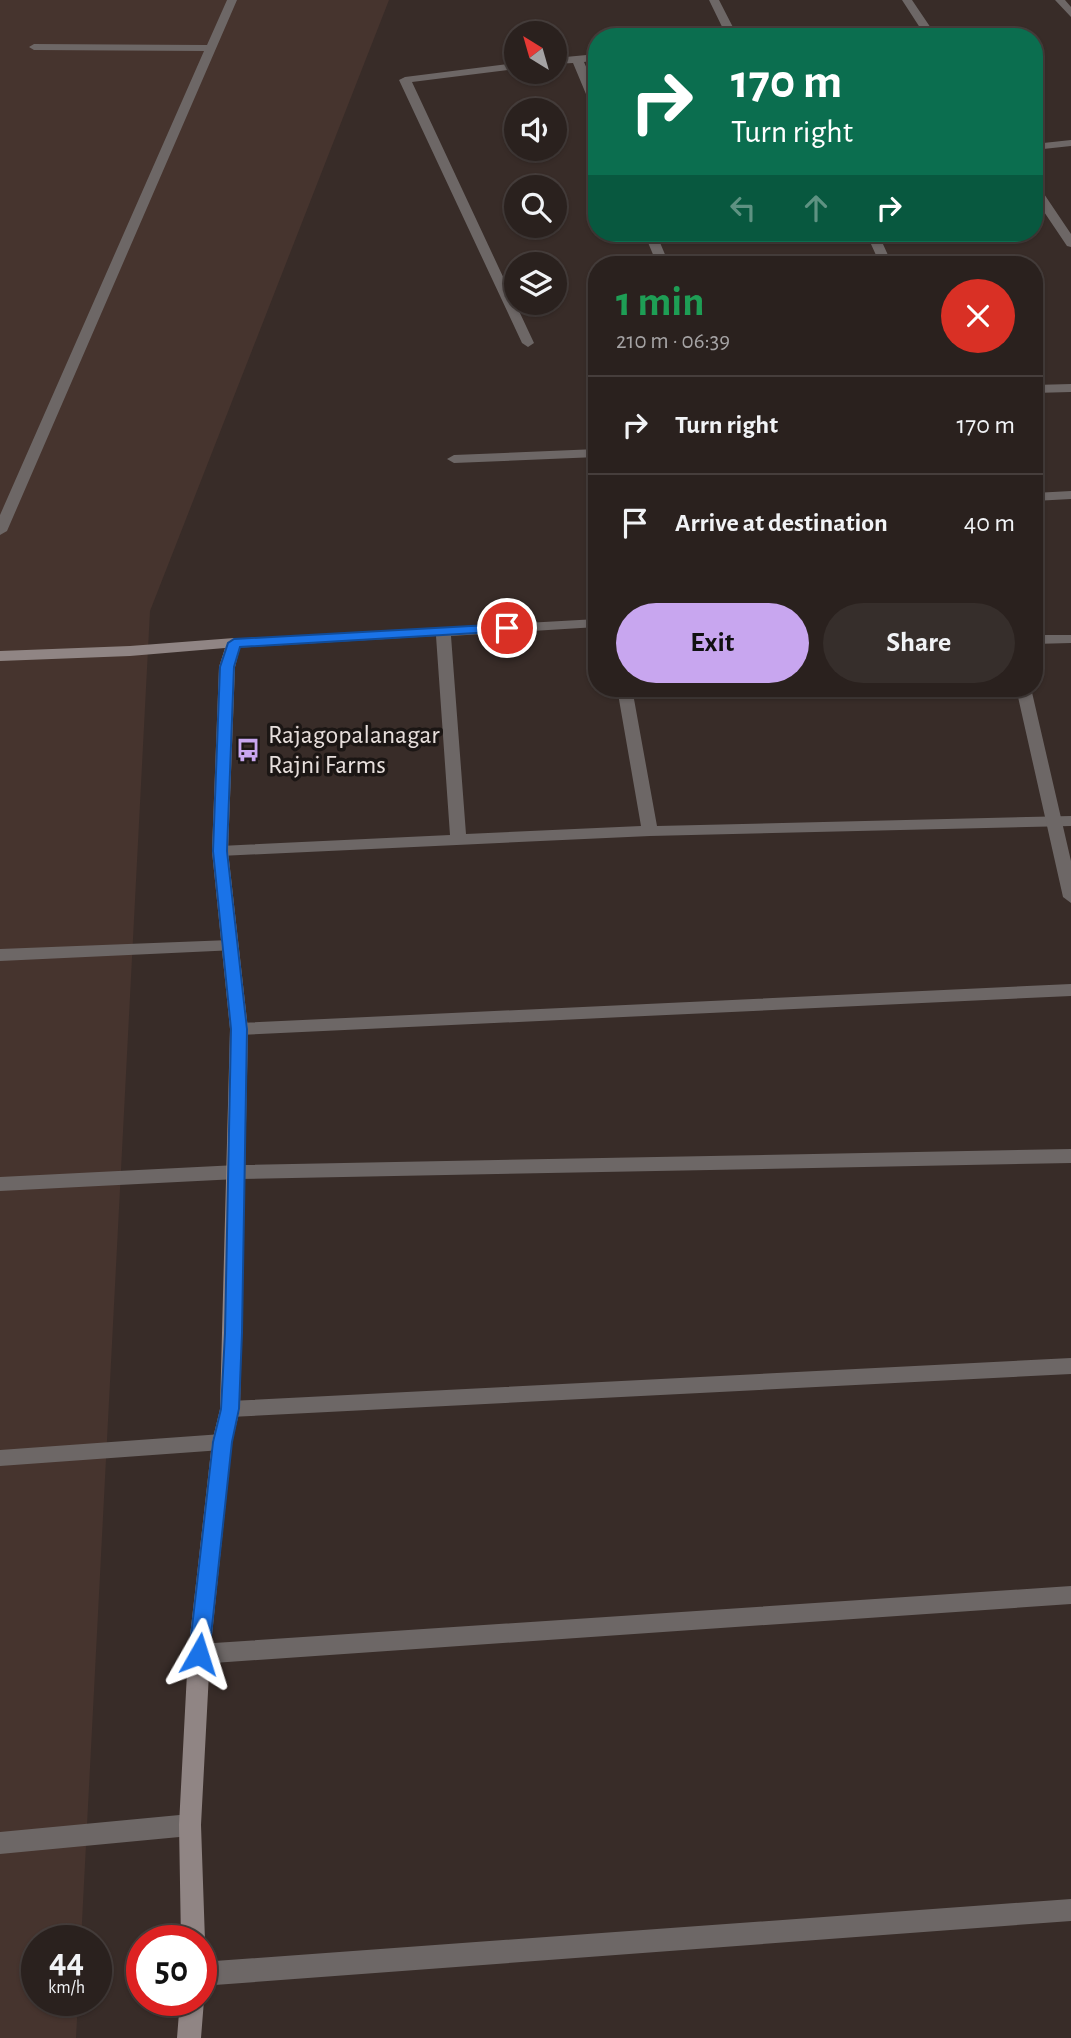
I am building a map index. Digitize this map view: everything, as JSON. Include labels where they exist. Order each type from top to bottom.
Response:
[{"type":"main road","points":[[0,656],[130,651],[234,643],[227,667],[220,851],[239,1029],[230,1409],[222,1442],[199,1654],[190,1825],[192,1925]]},
{"type":"main road","points":[[189,2038],[190,2016]]},
{"type":"street","points":[[0,531],[232,0]]},
{"type":"street","points":[[714,0],[728,28]]},
{"type":"street","points":[[906,0],[926,28]]},
{"type":"street","points":[[1060,0],[1071,14]]},
{"type":"street","points":[[34,47],[209,48]]},
{"type":"street","points":[[567,60],[588,58]]},
{"type":"street","points":[[577,59],[588,85]]},
{"type":"street","points":[[504,68],[405,80],[528,343]]},
{"type":"street","points":[[1043,145],[1071,143]]},
{"type":"street","points":[[1043,201],[1071,243]]},
{"type":"street","points":[[1043,389],[1071,388]]},
{"type":"street","points":[[454,459],[588,453]]},
{"type":"street","points":[[1043,497],[1071,495]]},
{"type":"street","points":[[234,643],[588,624]]},
{"type":"street","points":[[443,632],[458,840]]},
{"type":"street","points":[[1043,640],[1071,639]]},
{"type":"street","points":[[626,697],[650,831]]},
{"type":"street","points":[[1025,697],[1071,897]]},
{"type":"street","points":[[220,851],[650,831],[1071,821]]},
{"type":"street","points":[[0,955],[230,946]]},
{"type":"street","points":[[239,1029],[1071,990]]},
{"type":"street","points":[[0,1184],[237,1171],[1071,1156]]},
{"type":"street","points":[[230,1409],[1071,1366]]},
{"type":"street","points":[[0,1458],[222,1442]]},
{"type":"street","points":[[199,1654],[1071,1595]]},
{"type":"street","points":[[0,1843],[190,1825]]},
{"type":"street","points":[[217,1972],[1071,1910]]},
{"type":"shaded area","points":[[0,0],[389,0],[150,611],[82,1925],[21,1925],[21,2016],[77,2016],[76,2038],[0,2038]]},
{"type":"place","name":"Rajagopalanagar Rajni Farms","points":[[248,750]]},
{"type":"route","points":[[199,1654],[222,1442],[230,1409],[233,1333],[239,1029],[220,851],[227,667],[234,643],[507,628]]}]
